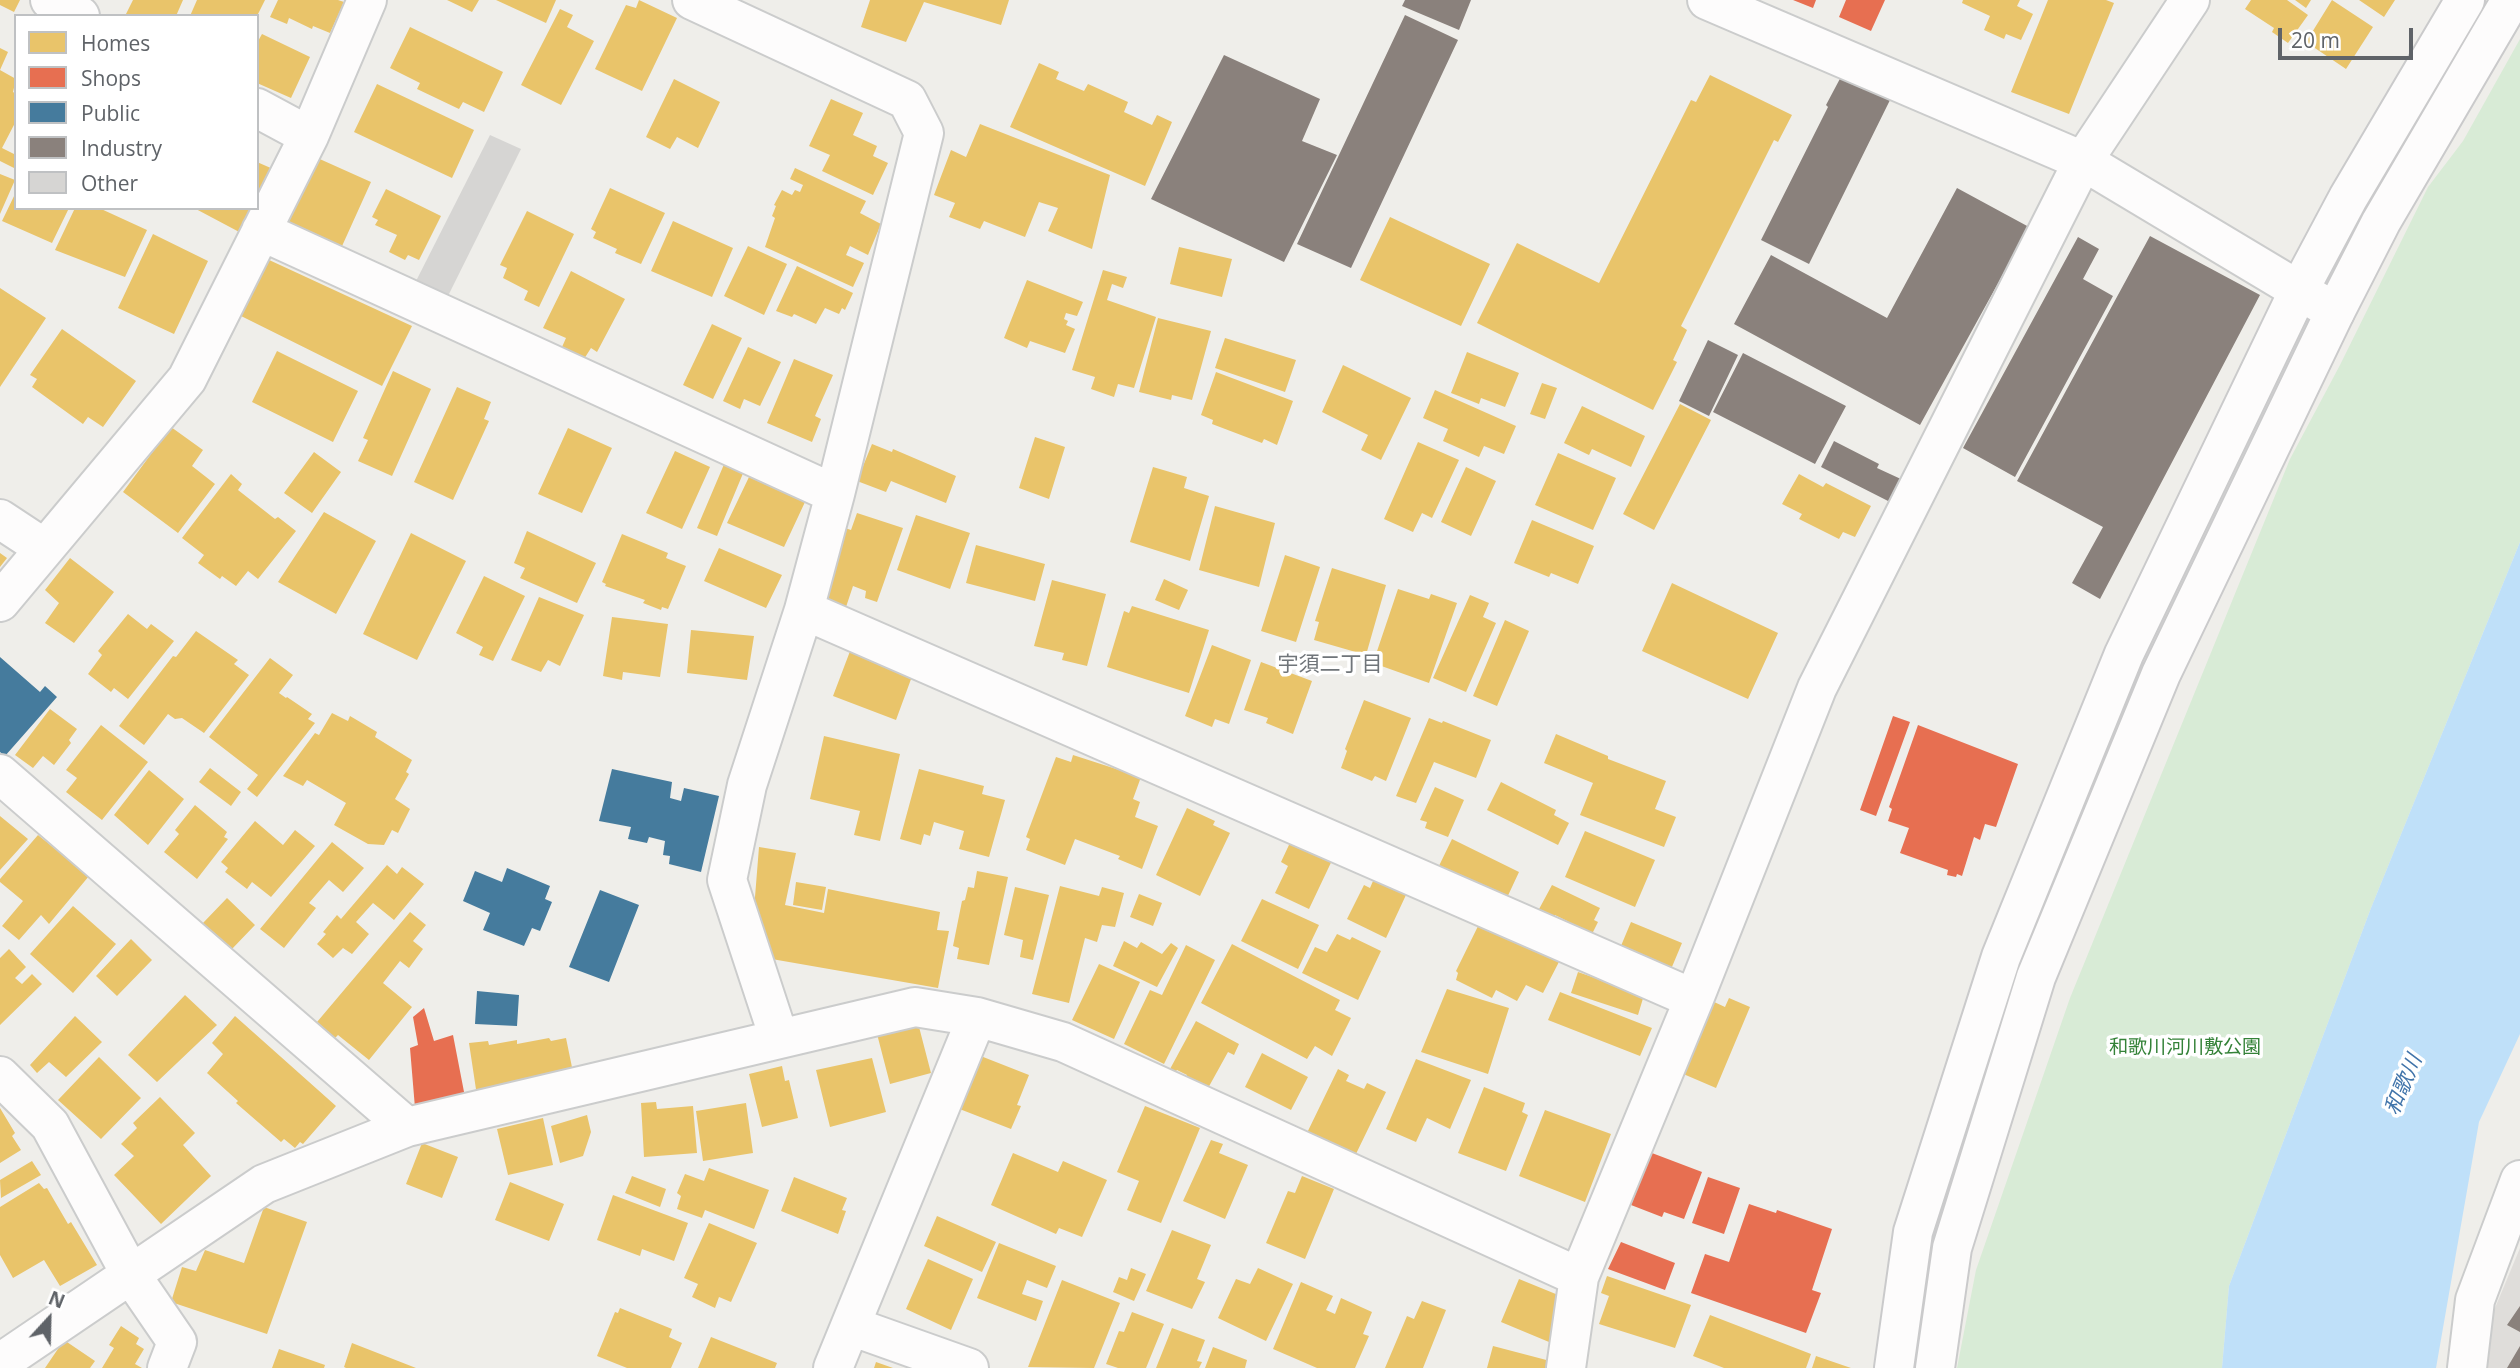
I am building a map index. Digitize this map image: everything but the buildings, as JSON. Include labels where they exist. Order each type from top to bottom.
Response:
[{"type":"street","points":[[50,0],[76,14]]},
{"type":"street","points":[[0,602],[187,379],[309,135],[367,0]]},
{"type":"street","points":[[692,0],[907,100],[924,133],[835,494],[804,610],[747,785],[727,880],[779,1038]]},
{"type":"street","points":[[1707,0],[2083,161],[2334,312]]},
{"type":"street","points":[[1566,1368],[1579,1277],[1694,999],[1817,688],[2083,161],[2190,0]]},
{"type":"street","points":[[1894,1368],[1913,1232],[2001,957],[2123,654],[2299,290],[2348,198],[2465,0]]},
{"type":"street","points":[[1935,1368],[1952,1248],[2036,977],[2161,674],[2334,312],[2381,222],[2511,0]]},
{"type":"street","points":[[259,109],[309,135]]},
{"type":"street","points":[[261,230],[835,494]]},
{"type":"street","points":[[0,519],[44,548]]},
{"type":"street","points":[[804,610],[1694,999]]},
{"type":"street","points":[[0,774],[407,1127]]},
{"type":"street","points":[[0,1363],[264,1184],[407,1127],[915,1007],[977,1017],[1063,1042],[1579,1277]]},
{"type":"street","points":[[833,1368],[977,1017]]},
{"type":"street","points":[[0,1076],[50,1125],[131,1275],[177,1342],[167,1368]]},
{"type":"street","points":[[2467,1368],[2475,1300],[2520,1180]]},
{"type":"street","points":[[851,1326],[969,1368]]},
{"type":"shaded area","points":[[2520,1248],[2520,1368],[2483,1368],[2485,1332]]},
{"type":"green space","name":"和歌川河川敷公園","points":[[2520,39],[2520,542],[2371,908],[2229,1286],[2222,1368],[1957,1368],[1976,1270],[2070,998],[2290,459],[2428,187],[2463,141]]},
{"type":"water","name":"和歌川","points":[[2520,542],[2520,1034],[2479,1122],[2436,1368],[2222,1368],[2229,1286],[2371,908]]},
{"type":"district","name":"宇須二丁目","points":[[1330,665]]}]
